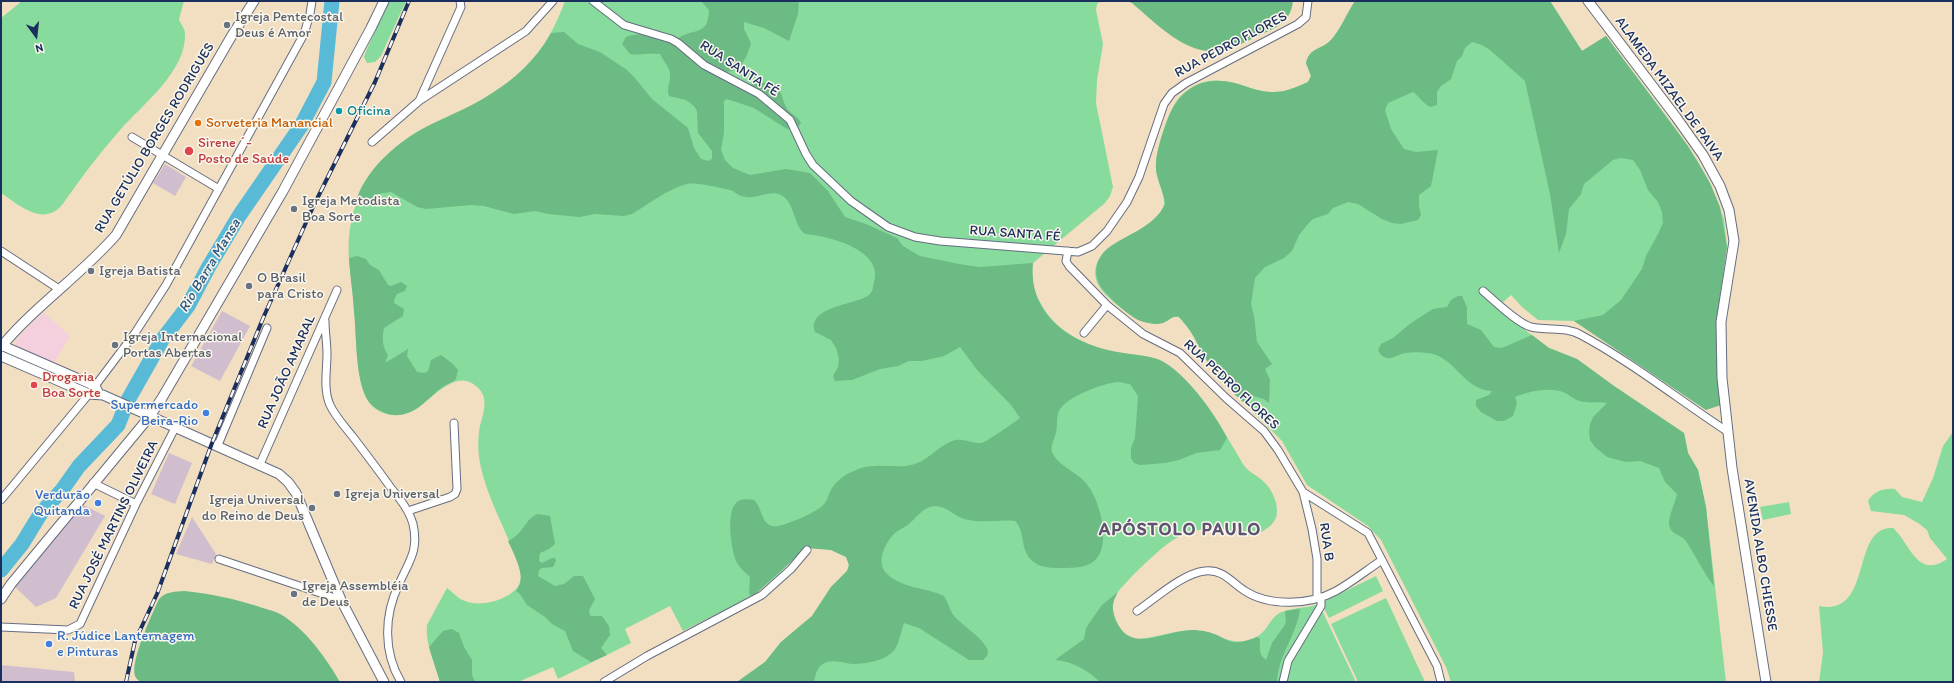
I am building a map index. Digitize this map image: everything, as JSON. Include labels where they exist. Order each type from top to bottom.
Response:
[{"type":"street","name":"RUA GETÚLIO BORGES RODRIGUES","points":[[2,346],[116,235],[231,37],[254,1]]},
{"type":"street","points":[[1,500],[97,392],[162,291],[304,34],[312,1]]},
{"type":"street","points":[[1,599],[11,584],[150,416],[283,191],[384,1]]},
{"type":"street","points":[[419,101],[461,7],[460,1]]},
{"type":"street","points":[[372,142],[419,101],[526,30],[553,1]]},
{"type":"street","name":"RUA SANTA FÉ","points":[[593,1],[624,25],[671,39],[704,65],[759,94],[790,120],[806,154],[813,165],[851,201],[888,227],[915,237],[940,241],[1068,252]]},
{"type":"street","name":"RUA PEDRO FLORES","points":[[1308,1],[1306,16],[1298,24],[1279,36],[1186,83],[1172,94],[1164,104],[1135,187],[1121,213],[1092,246],[1085,250],[1068,252],[1066,261],[1069,266],[1107,305],[1144,334],[1180,353],[1226,398],[1264,431],[1278,450],[1303,492],[1364,530],[1370,537],[1437,666],[1441,682]]},
{"type":"street","name":"ALAMEDA MIZAEL DE PAIVA","points":[[1588,1],[1676,117],[1702,155],[1720,186],[1729,210],[1734,235],[1734,250],[1723,310],[1720,344],[1728,432]]},
{"type":"street","points":[[428,79],[439,88]]},
{"type":"street","points":[[132,137],[219,189]]},
{"type":"street","points":[[1,251],[59,289]]},
{"type":"street","name":"RUA JOÃO AMARAL","points":[[260,464],[325,321],[337,290]]},
{"type":"street","points":[[1483,291],[1528,326],[1542,329],[1565,328],[1581,334],[1636,368],[1728,432]]},
{"type":"street","points":[[1084,333],[1107,305]]},
{"type":"street","points":[[325,321],[326,383],[330,404],[408,511],[412,524],[415,547],[408,567],[393,598],[388,628],[387,644],[390,657],[401,682]]},
{"type":"street","points":[[218,445],[266,328]]},
{"type":"street","points":[[2,346],[139,412],[218,445],[279,474],[288,482],[296,493],[341,600],[384,682]]},
{"type":"street","points":[[1,356],[97,392]]},
{"type":"street","points":[[408,511],[455,494],[457,489],[454,423]]},
{"type":"street","name":"RUA JOSÉ MARTINS OLIVEIRA","points":[[1,627],[68,630],[78,626],[82,622],[136,504],[175,428]]},
{"type":"street","name":"AVENIDA ALBO CHIESSE","points":[[1728,432],[1766,682]]},
{"type":"street","points":[[93,484],[136,504]]},
{"type":"street","name":"RUA B","points":[[1283,682],[1288,661],[1321,606],[1319,597],[1317,559],[1312,529],[1303,492]]},
{"type":"street","points":[[604,682],[654,653],[758,598],[776,584],[807,550]]},
{"type":"street","points":[[219,559],[341,600]]},
{"type":"street","points":[[1137,611],[1186,578],[1208,571],[1219,572],[1245,591],[1261,599],[1284,602],[1319,597],[1336,591],[1382,560]]},
{"type":"shaded area","points":[[165,164],[186,177],[175,196],[153,183]]},
{"type":"shaded area","points":[[222,311],[250,326],[220,381],[191,366]]},
{"type":"shaded area","points":[[43,312],[70,336],[53,365],[17,347],[15,341]]},
{"type":"shaded area","points":[[169,453],[192,463],[175,504],[151,494]]},
{"type":"shaded area","points":[[82,504],[105,516],[56,598],[36,607],[15,587]]},
{"type":"shaded area","points":[[192,517],[216,554],[212,564],[176,554]]},
{"type":"shaded area","points":[[1,665],[74,672],[75,682],[1,682]]},
{"type":"green space","points":[[22,1],[184,1],[179,19],[185,31],[184,47],[179,61],[171,74],[162,86],[105,148],[62,205],[55,211],[47,214],[31,212],[1,193],[1,18]]},
{"type":"green space","points":[[389,1],[406,1],[381,56],[375,62],[367,63],[364,57],[366,51]]},
{"type":"green space","points":[[565,1],[1101,1],[1097,4],[1096,10],[1103,44],[1097,80],[1096,103],[1113,187],[1110,196],[1105,203],[1033,263],[1031,273],[1034,288],[1046,313],[1063,330],[1073,336],[1095,347],[1119,353],[1156,359],[1179,374],[1209,408],[1246,468],[1267,485],[1277,505],[1277,516],[1273,523],[1265,530],[1258,533],[1241,535],[1224,529],[1210,528],[1193,531],[1173,540],[1144,564],[1118,592],[1114,598],[1113,605],[1115,618],[1122,631],[1133,639],[1142,639],[1191,630],[1207,632],[1230,640],[1242,641],[1255,638],[1260,635],[1274,617],[1282,612],[1319,604],[1356,682],[737,682],[765,662],[781,642],[812,616],[831,587],[847,571],[849,565],[846,557],[831,550],[813,547],[802,550],[781,572],[752,597],[683,631],[670,606],[625,629],[631,643],[558,679],[553,667],[518,682],[440,682],[427,639],[427,625],[447,588],[465,601],[472,603],[491,602],[509,595],[516,589],[520,582],[521,574],[482,472],[478,441],[485,402],[481,391],[476,386],[466,381],[456,381],[446,386],[415,409],[404,414],[393,415],[379,411],[368,401],[364,392],[358,367],[349,254],[349,237],[352,219],[364,186],[372,172],[383,159],[396,147],[426,127],[456,114],[478,102],[512,79],[538,53],[556,23]]},
{"type":"green space","points":[[701,1],[799,1],[798,14],[789,41],[764,28],[744,22],[744,29],[751,43],[748,53],[739,67],[725,72],[741,86],[756,83],[772,83],[776,85],[786,107],[801,123],[798,127],[787,129],[754,108],[727,99],[724,101],[724,133],[721,150],[725,160],[733,168],[750,175],[786,169],[810,173],[828,191],[845,217],[866,224],[897,238],[903,246],[920,256],[980,267],[1033,263],[1033,281],[1038,298],[1045,312],[1056,324],[1069,334],[1084,342],[1118,352],[1155,358],[1169,366],[1189,383],[1198,394],[1222,428],[1227,438],[1220,450],[1196,453],[1179,460],[1165,463],[1140,465],[1134,463],[1131,458],[1131,448],[1135,438],[1138,396],[1130,384],[1118,382],[1104,385],[1077,396],[1063,406],[1058,413],[1057,429],[1052,452],[1058,460],[1085,482],[1091,490],[1102,520],[1102,549],[1095,560],[1084,566],[1055,568],[1041,566],[1035,563],[1026,553],[1021,531],[1015,521],[983,521],[964,519],[944,508],[936,506],[932,506],[924,510],[909,524],[897,531],[885,547],[882,558],[883,569],[892,578],[899,582],[944,596],[954,616],[985,645],[988,650],[987,656],[983,660],[969,660],[919,628],[904,623],[897,646],[891,653],[881,659],[857,664],[836,661],[824,663],[819,667],[814,682],[737,682],[765,662],[781,642],[812,616],[831,587],[847,571],[849,565],[846,557],[831,550],[806,548],[752,597],[749,593],[750,577],[736,561],[732,548],[730,531],[731,514],[738,501],[744,499],[754,500],[768,524],[772,526],[783,525],[816,511],[824,504],[835,484],[851,472],[872,466],[912,465],[924,460],[944,445],[954,440],[982,443],[1020,418],[1011,405],[978,371],[960,347],[944,356],[922,361],[909,361],[898,366],[880,369],[852,380],[835,381],[833,376],[838,367],[839,359],[836,348],[831,340],[815,332],[814,323],[818,316],[826,311],[864,298],[871,293],[875,271],[871,261],[863,253],[840,242],[815,235],[805,234],[798,225],[792,208],[786,198],[781,195],[776,193],[746,197],[733,191],[696,184],[687,184],[672,189],[632,214],[624,216],[595,214],[579,217],[548,214],[535,211],[514,214],[484,206],[471,205],[426,209],[417,207],[391,192],[377,194],[371,199],[364,200],[357,198],[369,176],[395,147],[434,123],[474,104],[507,83],[532,60],[551,33],[564,32],[578,44],[600,52],[627,70],[652,99],[688,128],[694,148],[701,159],[708,161],[712,159],[712,151],[698,133],[697,111],[694,106],[686,100],[669,96],[668,90],[670,71],[660,54],[630,54],[622,44],[626,37],[631,36],[660,34],[677,39],[683,35],[703,28],[708,19],[709,10]]},
{"type":"green space","points":[[1127,1],[1293,1],[1290,14],[1278,26],[1239,45],[1227,49],[1204,51],[1181,42],[1170,35],[1132,3]]},
{"type":"green space","points":[[1355,1],[1550,1],[1582,51],[1606,36],[1678,132],[1697,160],[1710,183],[1724,219],[1727,247],[1716,323],[1718,371],[1706,410],[1574,321],[1538,320],[1522,307],[1511,295],[1501,304],[1525,330],[1549,348],[1577,359],[1684,433],[1688,453],[1698,470],[1706,507],[1726,682],[1451,682],[1446,667],[1381,540],[1368,526],[1307,485],[1282,441],[1223,381],[1201,350],[1195,337],[1179,317],[1174,317],[1157,324],[1141,320],[1122,309],[1100,288],[1097,282],[1096,268],[1101,257],[1110,248],[1158,216],[1164,205],[1164,198],[1156,170],[1157,153],[1166,123],[1178,99],[1189,89],[1207,82],[1225,82],[1262,91],[1281,92],[1308,82],[1311,76],[1306,63],[1310,54],[1327,44],[1334,37]]},
{"type":"green space","points":[[1355,1],[1550,1],[1582,51],[1606,36],[1688,146],[1710,183],[1720,207],[1727,247],[1716,323],[1721,405],[1706,410],[1574,321],[1603,315],[1621,300],[1642,269],[1646,256],[1663,223],[1662,212],[1658,202],[1648,190],[1640,170],[1633,160],[1621,158],[1613,160],[1584,184],[1581,194],[1569,209],[1566,234],[1559,253],[1550,194],[1525,81],[1490,50],[1482,45],[1472,42],[1465,48],[1462,56],[1457,61],[1451,79],[1441,86],[1437,92],[1437,105],[1431,107],[1429,106],[1413,92],[1388,103],[1385,110],[1391,129],[1404,149],[1416,152],[1438,150],[1431,186],[1419,195],[1421,215],[1418,220],[1401,224],[1392,223],[1382,219],[1358,204],[1348,202],[1333,208],[1328,214],[1313,219],[1299,235],[1292,251],[1284,258],[1265,267],[1255,278],[1251,304],[1257,342],[1272,364],[1265,369],[1270,380],[1269,403],[1264,399],[1253,396],[1243,402],[1237,397],[1214,372],[1189,329],[1179,317],[1173,317],[1159,324],[1152,324],[1138,320],[1116,304],[1105,292],[1098,282],[1096,270],[1102,254],[1114,244],[1147,225],[1160,212],[1165,204],[1156,169],[1156,163],[1159,145],[1167,121],[1178,100],[1193,87],[1212,81],[1235,83],[1266,92],[1280,92],[1308,82],[1311,76],[1306,63],[1310,54],[1327,44],[1334,37]]},
{"type":"green space","points":[[357,256],[366,259],[370,265],[379,270],[388,285],[391,286],[401,282],[407,286],[405,291],[397,294],[394,300],[394,303],[404,309],[403,316],[384,328],[383,342],[388,355],[385,363],[408,349],[407,356],[417,372],[424,373],[428,371],[431,360],[441,355],[458,370],[456,379],[441,388],[416,409],[405,414],[394,415],[381,411],[370,403],[363,390],[358,369],[349,258]]},
{"type":"green space","points":[[1458,296],[1462,296],[1467,307],[1467,324],[1481,330],[1494,347],[1502,348],[1532,335],[1549,348],[1577,359],[1684,433],[1688,453],[1698,470],[1706,507],[1714,586],[1686,541],[1670,528],[1670,516],[1677,494],[1665,482],[1659,468],[1640,461],[1626,462],[1607,457],[1595,447],[1590,440],[1590,424],[1593,417],[1607,403],[1583,402],[1558,391],[1539,390],[1515,397],[1517,403],[1513,416],[1504,421],[1497,421],[1481,412],[1476,406],[1476,400],[1489,395],[1492,391],[1475,386],[1449,363],[1441,358],[1433,354],[1415,352],[1405,353],[1389,358],[1380,354],[1378,350],[1381,344],[1393,338],[1411,323],[1433,309],[1447,307],[1451,300]]},
{"type":"green space","points":[[1953,432],[1953,682],[1819,682],[1823,653],[1819,606],[1836,606],[1848,598],[1855,585],[1871,540],[1880,531],[1893,528],[1915,557],[1928,565],[1937,564],[1947,559],[1930,538],[1927,530],[1918,523],[1904,515],[1871,511],[1868,501],[1876,493],[1883,490],[1895,489],[1902,497],[1922,502],[1933,478],[1943,446]]},
{"type":"green space","points":[[1789,502],[1791,514],[1763,520],[1760,507]]},
{"type":"green space","points":[[538,514],[550,516],[555,544],[549,549],[540,553],[539,561],[542,563],[555,558],[556,561],[553,567],[542,568],[539,570],[538,576],[555,586],[564,584],[574,576],[583,576],[595,599],[589,612],[591,616],[602,616],[609,626],[610,635],[601,648],[607,655],[591,662],[573,651],[565,631],[552,624],[545,617],[527,605],[520,594],[516,591],[521,579],[519,566],[508,541],[518,534],[533,516]]},
{"type":"green space","points":[[1376,576],[1383,591],[1329,618],[1321,603]]},
{"type":"green space","points":[[185,591],[230,599],[280,614],[298,627],[314,644],[340,682],[140,682],[135,676],[134,669],[136,660],[142,638],[159,599],[168,593]]},
{"type":"green space","points":[[1118,592],[1114,599],[1114,617],[1122,631],[1130,637],[1140,639],[1150,638],[1192,630],[1209,632],[1233,642],[1242,642],[1257,637],[1260,639],[1261,653],[1263,658],[1266,660],[1272,643],[1286,622],[1285,611],[1300,609],[1295,628],[1278,672],[1277,682],[1100,682],[1091,674],[1074,664],[1055,660],[1084,639],[1086,628],[1102,605]]},
{"type":"green space","points":[[1386,598],[1425,682],[1358,682],[1331,624]]},
{"type":"green space","points":[[452,629],[459,633],[464,647],[472,660],[472,675],[475,682],[440,682],[429,647],[443,631]]},
{"type":"waterway","name":"Rio Barra Mansa","points":[[1,570],[22,544],[41,513],[62,490],[79,466],[118,425],[128,400],[162,340],[188,306],[208,268],[239,216],[301,126],[324,82],[332,1]]},
{"type":"railway","points":[[126,682],[135,641],[157,594],[212,443],[264,316],[313,207],[375,82],[409,1]]},
{"type":"place","name":"Igreja Pentecostal Deus é Amor","points":[[227,25]]},
{"type":"place","name":"Oficina","points":[[339,111]]},
{"type":"place","name":"Sorveteria Manancial","points":[[198,123]]},
{"type":"place","name":"Sirene ´- Posto de Saúde","points":[[189,151]]},
{"type":"place","name":"Igreja Metodista Boa Sorte","points":[[294,209]]},
{"type":"place","name":"Igreja Batista","points":[[91,271]]},
{"type":"place","name":"O Brasil para Cristo","points":[[249,286]]},
{"type":"place","name":"Igreja Internacional Portas Abertas","points":[[115,345]]},
{"type":"place","name":"Drogaria Boa Sorte","points":[[34,385]]},
{"type":"place","name":"Supermercado Beira-Rio","points":[[206,413]]},
{"type":"place","name":"Igreja Universal","points":[[337,494]]},
{"type":"place","name":"Verdurão Quitanda","points":[[98,503]]},
{"type":"place","name":"Igreja Universal do Reino de Deus","points":[[312,508]]},
{"type":"place","name":"Igreja Assembléia de Deus","points":[[294,594]]},
{"type":"place","name":"R. Júdice Lanternagem e Pinturas","points":[[49,644]]},
{"type":"district","name":"APÓSTOLO PAULO","points":[[1180,530]]}]
